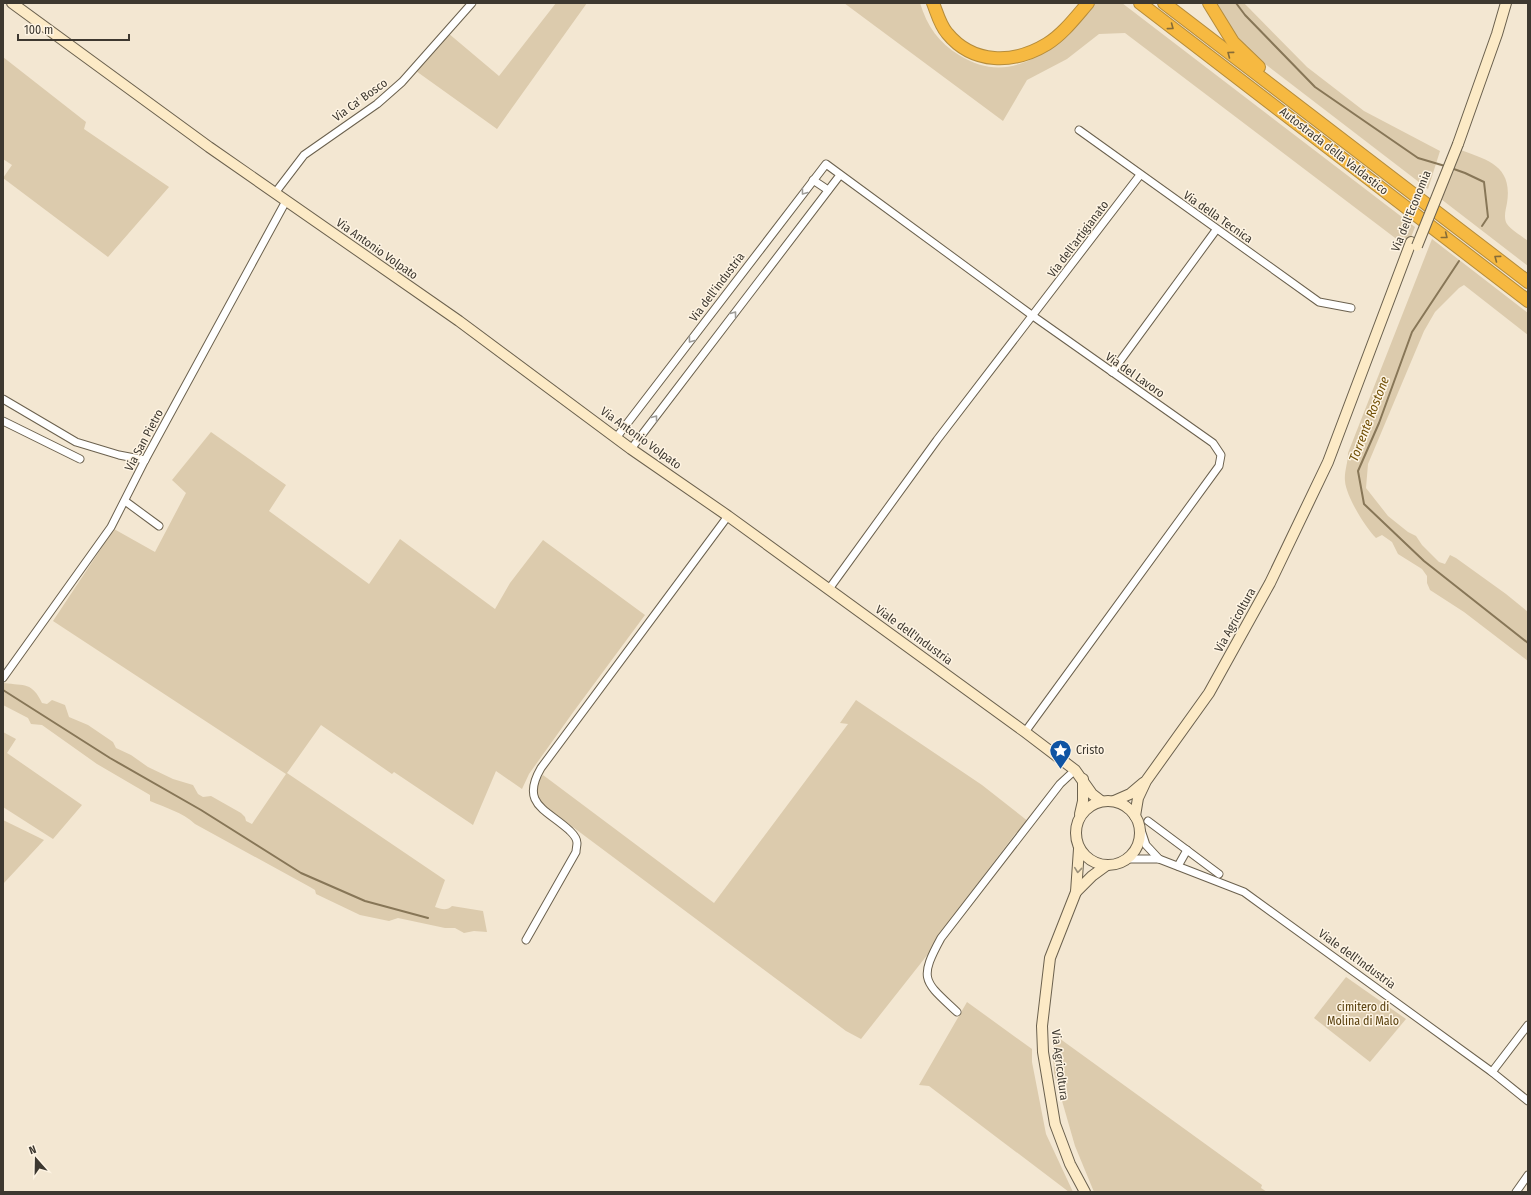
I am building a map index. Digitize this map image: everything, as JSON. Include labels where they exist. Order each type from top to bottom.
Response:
[{"type":"highway","points":[[933,3],[947,33],[958,44],[975,54],[999,60],[1014,58],[1047,44],[1063,32],[1088,3]]},
{"type":"highway","points":[[941,3],[948,22],[959,36],[972,45],[985,50],[1005,52],[1024,49],[1040,41],[1056,29],[1079,3]]},
{"type":"highway","name":"Autostrada della Valdastico","points":[[1140,3],[1528,301]]},
{"type":"highway","name":"Autostrada della Valdastico","points":[[1164,3],[1528,282]]},
{"type":"highway","points":[[1209,3],[1233,42],[1254,63],[1413,187],[1462,231]]},
{"type":"main road","name":"Via Antonio Volpato","points":[[12,3],[209,147],[459,321],[631,449],[728,516]]},
{"type":"main road","name":"Via dell'Economia","points":[[1328,462],[1386,310],[1455,143],[1465,124],[1497,34],[1506,3]]},
{"type":"main road","name":"Via Agricoltura","points":[[1135,816],[1138,798],[1146,781],[1209,693],[1270,583],[1328,462]]},
{"type":"main road","name":"Viale dell'Industria","points":[[728,516],[1075,770],[1083,779],[1092,794],[1101,801],[1114,801],[1130,809],[1140,827]]},
{"type":"main road","points":[[1083,779],[1083,801],[1076,825],[1076,837],[1079,849],[1091,861],[1107,865]]},
{"type":"main road","name":"Via Agricoltura","points":[[1114,801],[1130,794],[1146,781]]},
{"type":"main road","points":[[1076,825],[1085,809],[1101,801]]},
{"type":"main road","points":[[1126,859],[1138,845],[1140,827]]},
{"type":"main road","name":"Via Agricoltura","points":[[1079,849],[1076,892],[1050,958],[1042,1026],[1046,1067],[1055,1124],[1070,1164],[1085,1192]]},
{"type":"main road","name":"Viale dell'Industria","points":[[1107,865],[1117,864],[1126,859]]},
{"type":"main road","name":"Via Agricoltura","points":[[1076,892],[1092,876],[1107,865]]},
{"type":"street","name":"Via Ca' Bosco","points":[[275,193],[304,155],[377,104],[402,82],[472,3]]},
{"type":"street","name":"Via della Tecnica","points":[[1079,130],[1216,230],[1319,302],[1351,308]]},
{"type":"street","name":"Via dell'industria","points":[[616,438],[826,164],[1033,316]]},
{"type":"street","points":[[631,449],[840,175]]},
{"type":"street","name":"Via dell'artigianato","points":[[1033,316],[1140,175]]},
{"type":"street","points":[[813,180],[828,190]]},
{"type":"street","name":"Via San Pietro","points":[[3,678],[111,527],[145,460],[286,201]]},
{"type":"street","points":[[1112,372],[1216,230]]},
{"type":"street","points":[[829,589],[937,440],[1033,316]]},
{"type":"street","name":"Via del Lavoro","points":[[1025,732],[1219,466],[1221,455],[1213,443],[1033,316]]},
{"type":"street","points":[[3,399],[76,442],[119,455],[145,460]]},
{"type":"street","points":[[3,421],[80,459]]},
{"type":"street","points":[[125,501],[157,525]]},
{"type":"street","points":[[526,940],[576,852],[577,842],[574,835],[538,804],[533,790],[534,780],[541,768],[728,516]]},
{"type":"street","points":[[957,1012],[932,989],[926,979],[927,966],[931,956],[941,938],[1060,784],[1075,770]]},
{"type":"street","points":[[1148,821],[1219,874]]},
{"type":"street","name":"Viale dell'Industria","points":[[1140,827],[1146,845],[1159,859]]},
{"type":"street","points":[[1178,866],[1187,850]]},
{"type":"street","name":"Viale dell'Industria","points":[[1126,859],[1159,859],[1244,892],[1492,1072],[1528,1101]]},
{"type":"street","points":[[1492,1072],[1528,1025]]},
{"type":"street","points":[[1516,1192],[1528,1175]]},
{"type":"green space","points":[[556,3],[587,3],[497,129],[416,71],[448,33],[499,76]]},
{"type":"green space","points":[[844,3],[920,3],[930,26],[945,45],[959,55],[979,64],[999,67],[1017,65],[1035,58],[1052,47],[1095,3],[1122,3],[1415,227],[1407,247],[1125,33],[1099,34],[1067,59],[1027,80],[1003,121]]},
{"type":"green space","points":[[1217,3],[1244,3],[1307,67],[1364,111],[1440,151],[1428,189],[1243,47]]},
{"type":"green space","points":[[3,57],[86,122],[84,129],[169,187],[108,257],[3,178],[12,165],[3,159]]},
{"type":"green space","points":[[1458,149],[1488,161],[1502,172],[1506,180],[1508,190],[1505,219],[1511,228],[1528,241],[1528,266],[1441,199]]},
{"type":"green space","points":[[1432,239],[1528,313],[1528,335],[1464,285],[1459,288],[1435,312],[1424,331],[1368,464],[1366,488],[1388,516],[1408,532],[1416,536],[1422,545],[1439,562],[1445,564],[1450,555],[1456,558],[1506,594],[1528,612],[1528,661],[1464,612],[1430,590],[1427,583],[1427,576],[1422,569],[1398,554],[1392,542],[1382,535],[1376,538],[1357,511],[1346,487],[1345,478],[1348,453]]},
{"type":"green space","points":[[211,432],[286,485],[269,511],[369,584],[400,539],[495,609],[510,583],[543,540],[645,615],[529,774],[522,789],[496,771],[473,825],[394,772],[392,774],[321,725],[287,773],[445,880],[435,907],[446,909],[452,906],[483,911],[487,932],[474,931],[464,933],[455,928],[445,928],[398,918],[389,921],[360,915],[316,894],[315,890],[310,887],[195,824],[179,813],[150,801],[150,795],[97,764],[42,725],[31,724],[28,718],[3,705],[4,683],[27,686],[35,691],[42,703],[47,704],[52,700],[65,705],[69,717],[88,725],[113,742],[116,748],[131,755],[148,767],[173,779],[193,785],[198,794],[203,797],[211,796],[241,813],[245,817],[246,821],[252,824],[286,774],[53,621],[114,529],[155,552],[186,493],[172,480]]},
{"type":"green space","points":[[856,700],[982,785],[1029,822],[1015,834],[936,939],[932,949],[861,1039],[846,1031],[538,801],[534,787],[543,775],[714,903],[848,724],[840,723]]},
{"type":"green space","points":[[3,732],[16,739],[7,753],[82,805],[53,839],[3,807]]},
{"type":"green space","points":[[3,820],[44,840],[3,884]]},
{"type":"green space","name":"cimitero di Molina di Malo","points":[[1346,977],[1406,1019],[1370,1062],[1314,1018]]},
{"type":"green space","points":[[967,1002],[1032,1049],[1032,1062],[1046,1134],[1073,1192],[1069,1192],[929,1086],[919,1085]]},
{"type":"green space","points":[[1052,1033],[1262,1185],[1261,1188],[1267,1192],[1094,1192],[1075,1146],[1054,1073]]},
{"type":"waterway","name":"Torrente Rostone","points":[[1236,3],[1245,15],[1315,87],[1418,158],[1445,166]]},
{"type":"waterway","name":"Torrente Rostone","points":[[1451,168],[1484,182],[1488,217],[1482,226]]},
{"type":"waterway","name":"Torrente Rostone","points":[[1459,261],[1412,332],[1379,423],[1358,471],[1364,504],[1424,561],[1528,643]]},
{"type":"waterway","points":[[3,690],[110,758],[201,810],[301,873],[365,901],[428,918]]},
{"type":"place","name":"Cristo","points":[[1060,770]]}]
